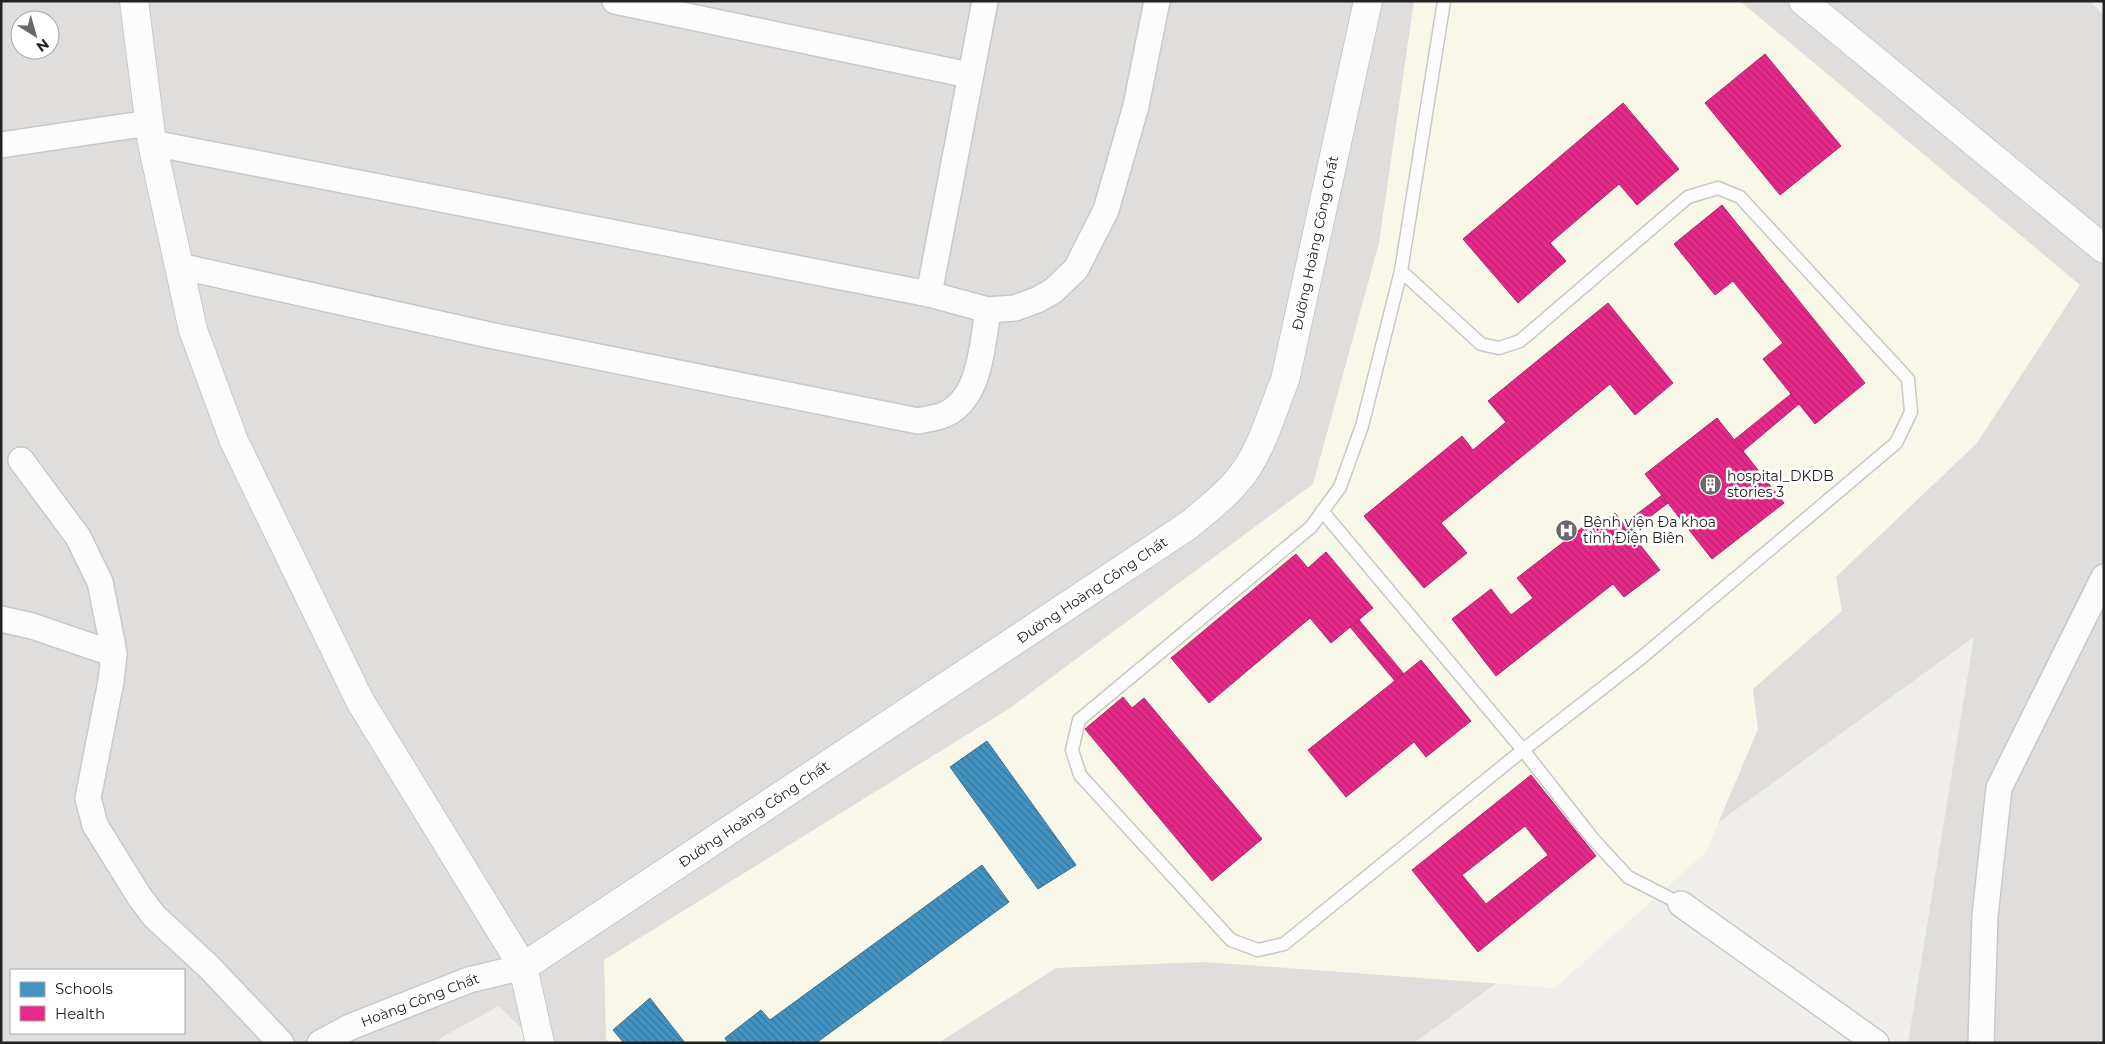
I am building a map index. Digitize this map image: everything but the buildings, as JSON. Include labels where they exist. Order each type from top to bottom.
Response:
[{"type":"street","points":[[134,1],[151,133],[193,330],[234,441],[360,701],[523,967],[540,1043]]},
{"type":"street","points":[[615,1],[969,74]]},
{"type":"street","points":[[929,294],[984,1]]},
{"type":"street","points":[[1,145],[151,133],[929,294],[988,310],[1015,308],[1037,300],[1053,290],[1076,269],[1106,210],[1136,106],[1157,1]]},
{"type":"street","name":"Đường Hoàng Công Chất","points":[[523,967],[1189,525],[1247,469],[1285,380],[1368,1]]},
{"type":"street","points":[[1803,1],[2104,249]]},
{"type":"street","points":[[179,266],[489,335],[918,420],[943,415],[964,400],[976,374],[988,310]]},
{"type":"street","points":[[21,460],[78,537],[100,582],[114,654],[111,681],[88,798],[95,825],[139,896],[154,916],[281,1043]]},
{"type":"street","points":[[1981,1043],[1985,916],[1999,788],[2104,577]]},
{"type":"street","points":[[1,619],[32,626],[114,654]]},
{"type":"street","points":[[1681,904],[1876,1043]]},
{"type":"street","name":"Hoàng Công Chất","points":[[320,1043],[350,1027],[469,980],[523,967]]},
{"type":"lane","points":[[1401,271],[1481,344],[1499,348],[1520,341],[1688,197],[1718,188],[1740,196],[1908,380],[1911,412],[1896,443],[1641,658],[1522,750],[1284,944],[1258,950],[1230,940],[1080,775],[1072,750],[1079,720],[1311,527],[1340,488],[1362,426],[1401,271],[1444,1]]},
{"type":"lane","points":[[1322,512],[1522,750],[1593,839],[1628,877],[1681,904]]},
{"type":"shaded area","points":[[1,1],[2089,1],[2104,15],[2104,1043],[1908,1043],[1974,637],[1414,1043],[536,1043],[499,1006],[444,1036],[436,1043],[1,1043]]},
{"type":"shaded area","name":"Bệnh viện Đa khoa tỉnh Điện Biên","points":[[1414,1],[1740,1],[2080,285],[1977,443],[1836,577],[1842,611],[1753,689],[1758,729],[1706,852],[1555,988],[1205,962],[1056,968],[938,1043],[609,1043],[606,1039],[604,960],[1010,708],[1313,484],[1379,243]]},
{"type":"place","name":"hospital_DKDB stories 3","points":[[1711,484]]},
{"type":"place","name":"Bệnh viện Đa khoa tỉnh Điện Biên","points":[[1567,530]]}]
